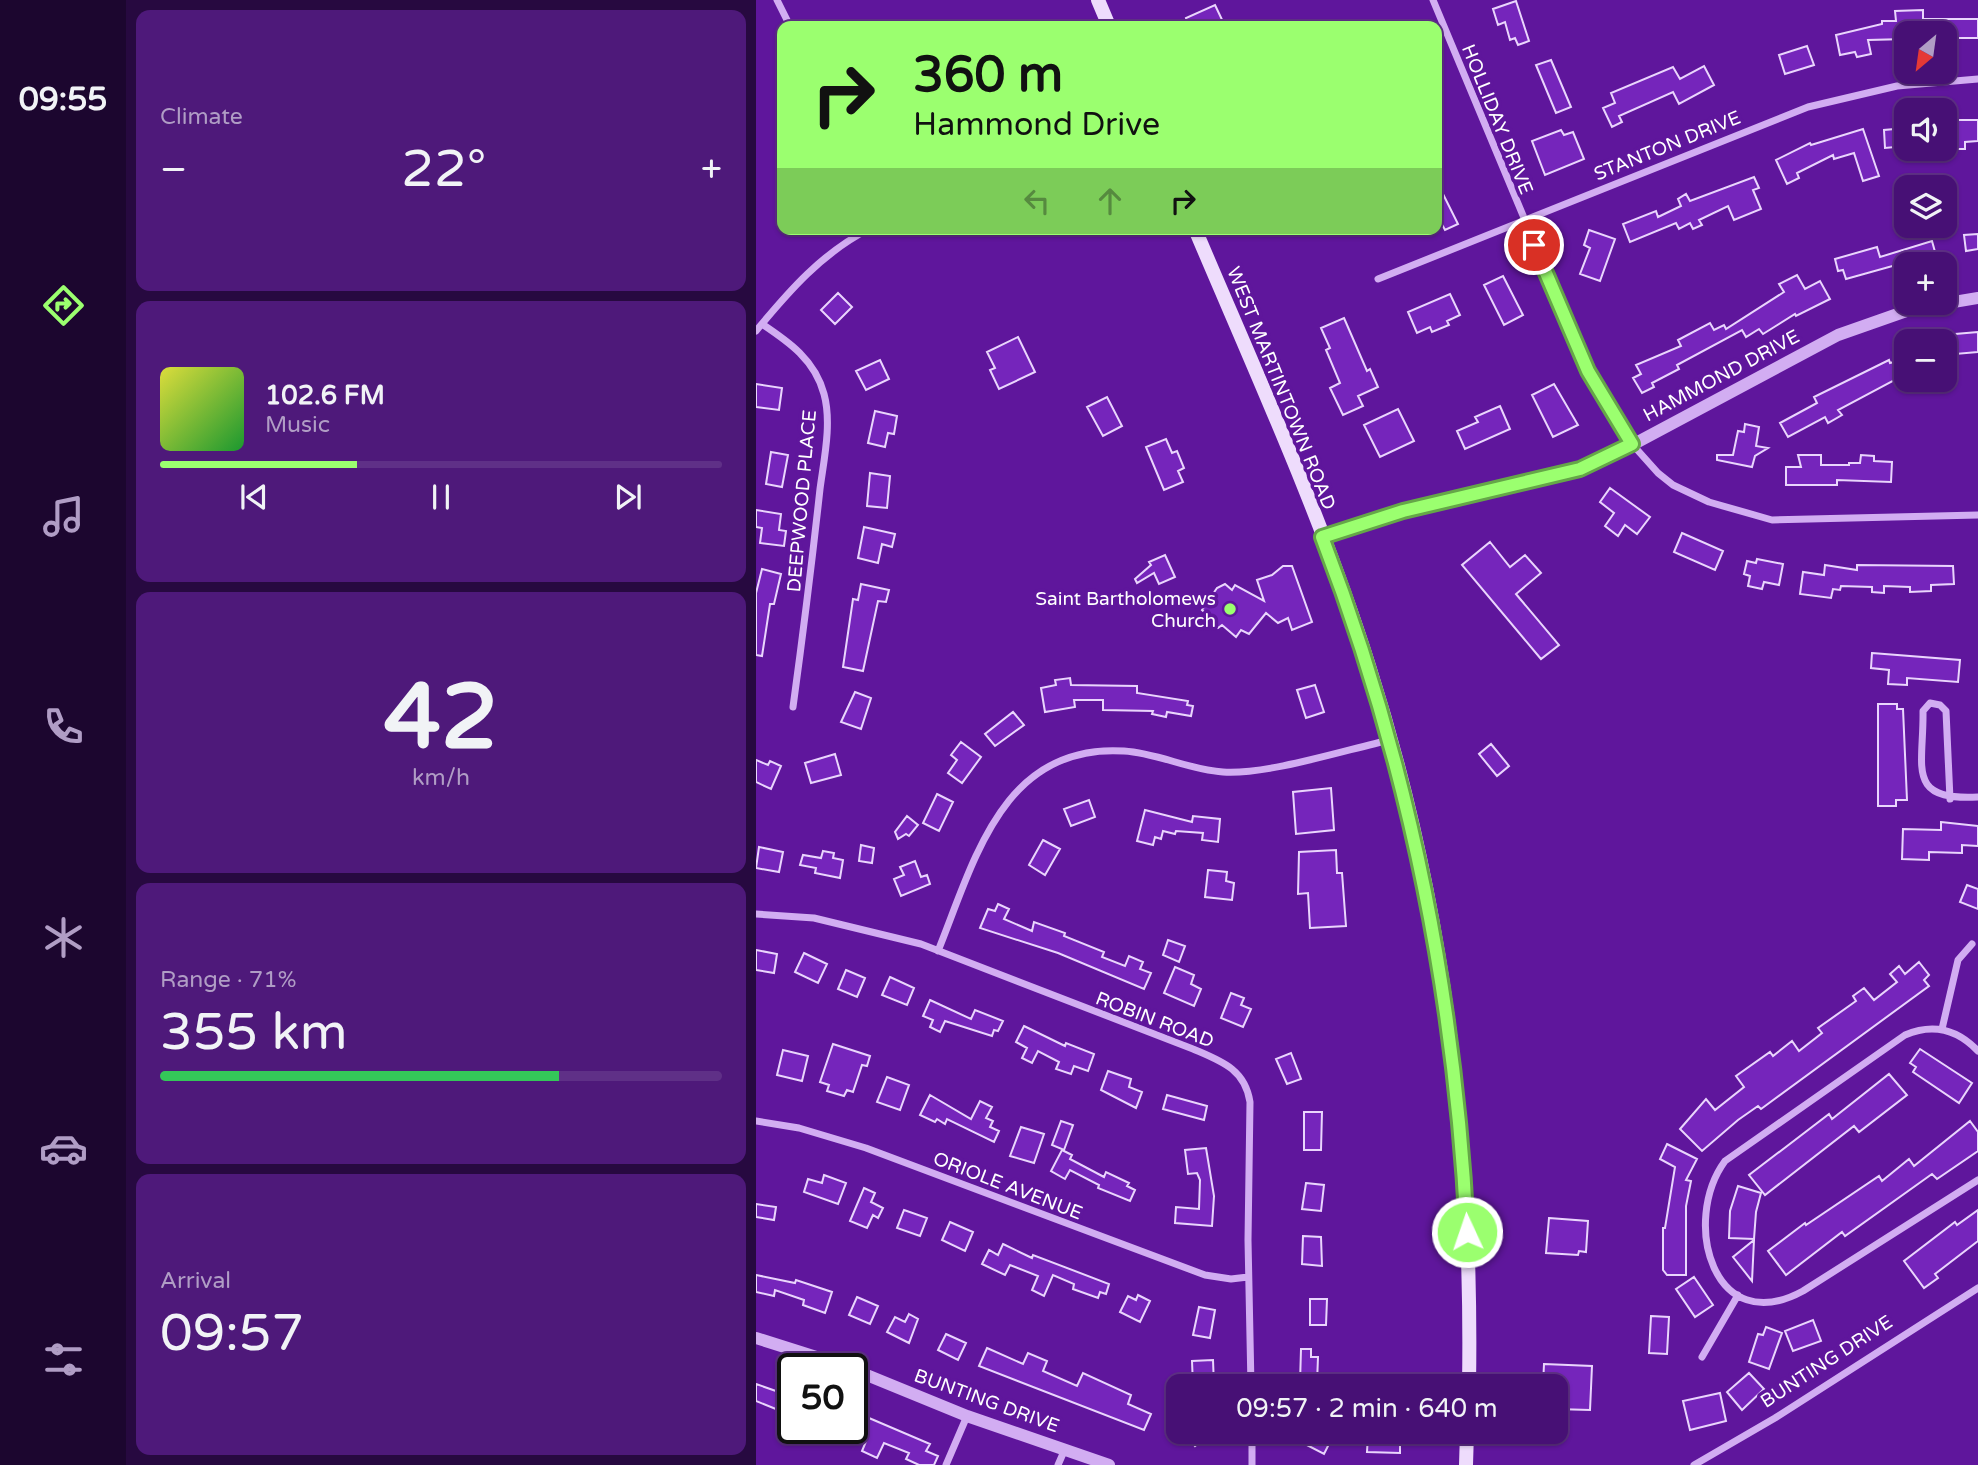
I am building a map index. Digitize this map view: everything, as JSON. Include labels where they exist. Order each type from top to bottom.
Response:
[{"type":"main road","points":[[1098,0],[1107,21]]},
{"type":"main road","name":"WEST MARTINTOWN ROAD","points":[[1197,235],[1322,537],[1366,658],[1391,740],[1426,889],[1449,1028],[1464,1176],[1469,1374]]},
{"type":"main road","points":[[1466,1465],[1467,1444]]},
{"type":"street","points":[[777,0],[788,21]]},
{"type":"street","name":"HOLLIDAY DRIVE","points":[[1433,0],[1442,21]]},
{"type":"street","name":"HOLLIDAY DRIVE","points":[[1442,22],[1588,371],[1632,444],[1658,473],[1674,485],[1717,505],[1772,520],[1978,514]]},
{"type":"street","name":"STANTON DRIVE","points":[[1378,279],[1808,107],[1896,86],[1978,79]]},
{"type":"street","points":[[759,327],[816,265],[860,235]]},
{"type":"street","name":"HAMMOND DRIVE","points":[[1322,537],[1403,511],[1580,469],[1838,335],[1912,309],[1978,298]]},
{"type":"street","name":"DEEPWOOD PLACE","points":[[759,327],[786,340],[807,361],[822,387],[828,412],[812,565],[793,707]]},
{"type":"street","points":[[1950,799],[1946,712],[1940,705],[1930,703],[1923,711],[1922,773],[1930,789],[1950,799],[1978,797]]},
{"type":"street","points":[[938,951],[989,826],[1012,794],[1054,764],[1079,755],[1111,751],[1143,754],[1210,770],[1238,772],[1391,740]]},
{"type":"street","name":"ROBIN ROAD","points":[[756,914],[814,918],[921,944],[1193,1049],[1236,1071],[1246,1086],[1250,1102],[1248,1277],[1251,1374]]},
{"type":"street","points":[[1942,1029],[1958,960],[1972,944]]},
{"type":"street","points":[[1978,1051],[1970,1042],[1942,1029],[1925,1028],[1905,1035],[1725,1161],[1711,1185],[1706,1217],[1708,1250],[1718,1279],[1738,1295],[1762,1303],[1791,1298],[1978,1180]]},
{"type":"street","name":"ORIOLE AVENUE","points":[[756,1121],[799,1128],[866,1148],[1205,1275],[1231,1279],[1248,1277]]},
{"type":"street","name":"BUNTING DRIVE","points":[[1694,1465],[1775,1418],[1978,1288]]},
{"type":"street","points":[[1702,1357],[1738,1295]]},
{"type":"street","name":"BUNTING DRIVE","points":[[756,1338],[802,1353]]},
{"type":"street","name":"BUNTING DRIVE","points":[[868,1376],[967,1416],[1065,1449],[1085,1461],[1109,1465]]},
{"type":"street","points":[[946,1465],[967,1416]]},
{"type":"street","points":[[1252,1444],[1252,1465]]},
{"type":"street","points":[[1058,1465],[1065,1449]]},
{"type":"building","points":[[1516,1],[1529,41],[1518,45],[1515,38],[1510,40],[1505,22],[1498,25],[1493,9]]},
{"type":"building","points":[[1215,5],[1223,21],[1187,21],[1186,18]]},
{"type":"building","points":[[1923,10],[1923,19],[1978,19],[1978,38],[1957,38],[1957,21],[1896,21],[1895,11]]},
{"type":"building","points":[[1882,21],[1894,21],[1894,39],[1868,40],[1871,54],[1857,57],[1855,52],[1840,55],[1836,35],[1882,24]]},
{"type":"building","points":[[1807,46],[1814,65],[1785,74],[1779,55]]},
{"type":"building","points":[[1551,60],[1571,107],[1556,113],[1536,65]]},
{"type":"building","points":[[1704,66],[1714,85],[1679,104],[1673,92],[1619,116],[1622,122],[1612,127],[1603,108],[1615,103],[1611,93],[1673,67],[1680,79]]},
{"type":"building","points":[[1957,120],[1978,120],[1978,141],[1965,142],[1965,149],[1957,149]]},
{"type":"building","points":[[1863,129],[1879,176],[1863,181],[1854,153],[1834,159],[1833,155],[1797,173],[1799,178],[1787,184],[1776,160],[1810,143],[1811,145]]},
{"type":"building","points":[[1894,129],[1894,147],[1885,148],[1884,130]]},
{"type":"building","points":[[1561,130],[1564,135],[1573,132],[1584,159],[1545,175],[1532,141]]},
{"type":"building","points":[[1754,177],[1759,188],[1753,190],[1761,209],[1734,220],[1728,206],[1699,220],[1702,225],[1693,229],[1690,223],[1679,229],[1676,223],[1630,242],[1623,224],[1656,211],[1658,217],[1681,206],[1678,199],[1686,194],[1690,201]]},
{"type":"building","points":[[1442,192],[1458,224],[1445,230],[1442,224]]},
{"type":"building","points":[[1589,230],[1615,239],[1600,281],[1580,274],[1590,248],[1584,245]]},
{"type":"building","points":[[1978,234],[1978,249],[1966,251],[1964,235]]},
{"type":"building","points":[[1932,241],[1935,252],[1896,252]]},
{"type":"building","points":[[1877,247],[1880,257],[1894,253],[1894,266],[1846,279],[1843,270],[1838,271],[1835,259]]},
{"type":"building","points":[[1797,275],[1805,289],[1820,281],[1830,299],[1796,316],[1795,314],[1763,334],[1759,329],[1746,337],[1742,330],[1677,365],[1679,369],[1652,383],[1654,387],[1642,393],[1633,378],[1641,374],[1636,365],[1681,346],[1678,340],[1710,323],[1714,330],[1724,325],[1726,329],[1784,292],[1779,284]]},
{"type":"building","points":[[1503,276],[1523,315],[1504,325],[1484,285]]},
{"type":"building","points":[[838,293],[852,307],[835,324],[821,310]]},
{"type":"building","points":[[1450,294],[1460,315],[1447,321],[1449,325],[1432,332],[1430,327],[1417,333],[1408,312]]},
{"type":"building","points":[[1344,318],[1367,371],[1370,369],[1378,387],[1358,396],[1363,406],[1343,415],[1330,388],[1340,383],[1326,350],[1330,348],[1321,328]]},
{"type":"building","points":[[1978,332],[1978,352],[1957,354],[1957,334]]},
{"type":"building","points":[[1018,337],[1035,372],[999,389],[990,370],[995,368],[987,352]]},
{"type":"building","points":[[880,360],[889,379],[866,390],[856,371]]},
{"type":"building","points":[[1889,360],[1890,363],[1894,362],[1894,380],[1838,410],[1842,415],[1828,423],[1825,417],[1788,437],[1780,423],[1817,403],[1814,397]]},
{"type":"building","points":[[756,384],[782,388],[779,410],[756,407]]},
{"type":"building","points":[[1554,384],[1578,425],[1553,437],[1532,395]]},
{"type":"building","points":[[1107,397],[1122,426],[1103,436],[1087,407]]},
{"type":"building","points":[[1500,406],[1510,429],[1465,449],[1457,431],[1478,422],[1475,417]]},
{"type":"building","points":[[1398,409],[1414,441],[1380,457],[1364,425]]},
{"type":"building","points":[[875,411],[897,416],[894,434],[888,433],[885,447],[868,443]]},
{"type":"building","points":[[1745,424],[1759,427],[1756,446],[1768,448],[1755,456],[1752,467],[1717,460],[1717,455],[1733,455],[1738,431],[1744,432]]},
{"type":"building","points":[[1166,439],[1172,453],[1177,451],[1184,468],[1178,471],[1183,482],[1164,490],[1146,447]]},
{"type":"building","points":[[771,452],[788,455],[782,487],[766,484]]},
{"type":"building","points":[[1798,455],[1821,455],[1821,465],[1849,465],[1860,463],[1861,455],[1874,456],[1874,461],[1892,462],[1891,482],[1837,480],[1837,485],[1786,485],[1786,467],[1801,467]]},
{"type":"building","points":[[870,473],[890,476],[887,508],[867,506]]},
{"type":"building","points":[[1610,488],[1650,517],[1637,534],[1625,525],[1618,536],[1605,526],[1614,513],[1600,502]]},
{"type":"building","points":[[756,510],[781,514],[779,530],[786,531],[784,546],[760,543],[762,528],[756,527]]},
{"type":"building","points":[[864,527],[895,534],[892,547],[882,544],[878,563],[858,558]]},
{"type":"building","points":[[1682,533],[1723,551],[1715,570],[1674,552]]},
{"type":"building","points":[[1490,542],[1510,567],[1525,555],[1541,573],[1516,594],[1559,645],[1541,659],[1462,565]]},
{"type":"building","points":[[1165,555],[1175,577],[1159,584],[1154,573],[1137,583],[1135,579],[1151,565],[1149,562]]},
{"type":"building","points":[[1757,559],[1783,564],[1779,585],[1764,582],[1762,589],[1748,586],[1750,576],[1744,574],[1747,561],[1756,563]]},
{"type":"building","points":[[1825,565],[1857,570],[1857,565],[1953,566],[1954,584],[1931,585],[1931,591],[1910,592],[1910,587],[1884,586],[1884,593],[1872,592],[1872,587],[1841,586],[1840,590],[1833,589],[1831,598],[1800,594],[1803,572],[1824,575]]},
{"type":"building","points":[[1283,566],[1292,566],[1312,622],[1292,630],[1288,618],[1278,623],[1266,613],[1249,634],[1241,630],[1236,637],[1222,625],[1218,628],[1207,619],[1209,616],[1202,610],[1217,588],[1225,584],[1232,590],[1235,585],[1264,601],[1257,580],[1272,575]]},
{"type":"building","points":[[762,569],[781,574],[774,604],[770,604],[762,656],[756,655],[756,593]]},
{"type":"building","points":[[861,584],[889,590],[886,602],[878,601],[863,671],[843,667],[853,599],[858,600]]},
{"type":"building","points":[[1872,653],[1960,660],[1958,682],[1907,678],[1907,685],[1888,684],[1889,670],[1871,668]]},
{"type":"building","points":[[1070,678],[1071,685],[1137,686],[1137,693],[1188,701],[1187,705],[1193,706],[1191,716],[1167,712],[1166,717],[1152,714],[1153,711],[1103,710],[1103,700],[1074,700],[1075,707],[1045,712],[1041,688],[1056,685],[1055,680]]},
{"type":"building","points":[[1315,685],[1324,712],[1306,718],[1297,690]]},
{"type":"building","points":[[855,692],[871,698],[861,729],[841,722]]},
{"type":"building","points":[[1878,704],[1897,704],[1897,709],[1903,709],[1907,800],[1896,800],[1896,806],[1878,806]]},
{"type":"building","points":[[1013,712],[1024,725],[995,746],[985,734]]},
{"type":"building","points":[[961,742],[981,757],[962,783],[948,773],[957,760],[951,755]]},
{"type":"building","points":[[1491,744],[1509,766],[1497,776],[1479,754]]},
{"type":"building","points":[[835,754],[841,775],[811,783],[805,763]]},
{"type":"building","points":[[756,760],[768,765],[770,761],[781,766],[771,789],[756,782]]},
{"type":"building","points":[[1331,788],[1334,830],[1296,834],[1293,792]]},
{"type":"building","points":[[937,794],[953,802],[939,831],[923,823]]},
{"type":"building","points":[[1089,800],[1095,817],[1071,826],[1064,809]]},
{"type":"building","points":[[1145,810],[1192,822],[1193,816],[1220,819],[1218,842],[1202,840],[1203,833],[1176,831],[1175,834],[1163,831],[1161,839],[1155,837],[1153,845],[1137,841]]},
{"type":"building","points":[[907,816],[918,825],[909,836],[906,834],[898,839],[895,832]]},
{"type":"building","points":[[1941,822],[1978,826],[1978,846],[1962,845],[1962,853],[1929,852],[1929,860],[1902,859],[1903,829],[1941,830]]},
{"type":"building","points":[[1043,840],[1060,849],[1045,875],[1029,865]]},
{"type":"building","points":[[861,845],[874,848],[872,863],[859,861]]},
{"type":"building","points":[[759,847],[783,852],[779,872],[756,868]]},
{"type":"building","points":[[1336,850],[1337,873],[1342,873],[1346,926],[1310,928],[1308,893],[1298,894],[1299,852]]},
{"type":"building","points":[[823,851],[834,853],[833,858],[843,860],[840,878],[815,873],[816,868],[800,865],[803,855],[821,858]]},
{"type":"building","points":[[915,861],[921,877],[927,875],[930,884],[901,896],[894,879],[904,875],[900,867]]},
{"type":"building","points":[[1208,870],[1227,872],[1226,881],[1234,883],[1232,900],[1205,897]]},
{"type":"building","points":[[1967,885],[1978,889],[1978,909],[1960,902]]},
{"type":"building","points":[[998,904],[1009,909],[1004,919],[1032,931],[1034,922],[1065,933],[1064,936],[1104,952],[1102,957],[1125,966],[1129,956],[1143,962],[1140,969],[1151,973],[1144,989],[1058,953],[980,928],[988,909],[995,911]]},
{"type":"building","points":[[1168,940],[1185,946],[1179,962],[1163,955]]},
{"type":"building","points":[[756,950],[777,954],[774,973],[756,970]]},
{"type":"building","points":[[804,953],[827,964],[818,983],[795,972]]},
{"type":"building","points":[[1919,962],[1929,975],[1924,980],[1929,986],[1761,1109],[1758,1106],[1738,1120],[1702,1151],[1680,1129],[1706,1099],[1715,1110],[1744,1087],[1736,1076],[1770,1052],[1773,1056],[1792,1041],[1799,1051],[1822,1033],[1818,1028],[1856,1001],[1853,996],[1864,988],[1874,1000],[1897,982],[1890,974],[1899,966],[1905,974]]},
{"type":"building","points":[[1175,967],[1194,975],[1191,984],[1201,989],[1194,1006],[1164,993]]},
{"type":"building","points":[[846,970],[865,978],[857,997],[838,989]]},
{"type":"building","points":[[890,977],[914,988],[907,1005],[882,995]]},
{"type":"building","points":[[1231,993],[1244,998],[1241,1005],[1251,1009],[1243,1027],[1221,1018]]},
{"type":"building","points":[[930,1000],[971,1019],[975,1010],[1003,1021],[992,1036],[945,1021],[940,1032],[930,1027],[933,1020],[923,1016]]},
{"type":"building","points":[[1024,1026],[1065,1046],[1066,1043],[1094,1054],[1088,1071],[1074,1066],[1071,1074],[1056,1069],[1059,1062],[1038,1051],[1032,1063],[1022,1058],[1027,1048],[1016,1042]]},
{"type":"building","points":[[833,1044],[870,1056],[867,1066],[862,1065],[853,1092],[847,1090],[844,1096],[827,1091],[829,1085],[820,1082]]},
{"type":"building","points":[[1920,1049],[1972,1083],[1959,1103],[1913,1072],[1916,1067],[1910,1063]]},
{"type":"building","points":[[783,1050],[808,1056],[802,1081],[777,1075]]},
{"type":"building","points":[[1291,1053],[1301,1079],[1287,1084],[1276,1059]]},
{"type":"building","points":[[1108,1071],[1131,1079],[1129,1087],[1142,1092],[1136,1108],[1101,1090]]},
{"type":"building","points":[[1889,1074],[1907,1095],[1859,1132],[1854,1126],[1765,1195],[1749,1175],[1829,1114],[1832,1119]]},
{"type":"building","points":[[887,1077],[909,1085],[900,1110],[877,1102]]},
{"type":"building","points":[[930,1095],[971,1119],[980,1101],[992,1107],[986,1118],[993,1121],[990,1127],[999,1131],[994,1142],[947,1119],[945,1124],[920,1115]]},
{"type":"building","points":[[1167,1095],[1207,1106],[1204,1120],[1163,1109]]},
{"type":"building","points":[[1304,1112],[1322,1112],[1321,1150],[1304,1150]]},
{"type":"building","points":[[1061,1121],[1073,1125],[1064,1150],[1052,1145]]},
{"type":"building","points":[[1970,1121],[1978,1132],[1978,1151],[1937,1179],[1932,1174],[1845,1236],[1842,1232],[1786,1275],[1768,1251],[1805,1223],[1806,1225],[1879,1176],[1882,1181],[1909,1159],[1914,1166]]},
{"type":"building","points":[[1021,1127],[1044,1134],[1034,1163],[1010,1156]]},
{"type":"building","points":[[1667,1144],[1697,1159],[1686,1180],[1691,1181],[1686,1206],[1686,1275],[1667,1275],[1663,1270],[1663,1228],[1675,1167],[1660,1159]]},
{"type":"building","points":[[1206,1148],[1214,1196],[1212,1226],[1175,1223],[1176,1207],[1199,1209],[1200,1180],[1197,1173],[1188,1174],[1185,1150]]},
{"type":"building","points":[[1062,1150],[1072,1155],[1070,1159],[1104,1177],[1106,1172],[1129,1183],[1127,1186],[1135,1190],[1130,1201],[1098,1188],[1099,1185],[1070,1170],[1065,1179],[1051,1171]]},
{"type":"building","points":[[824,1175],[846,1183],[838,1204],[804,1192],[808,1179],[822,1183]]},
{"type":"building","points":[[1306,1183],[1324,1185],[1321,1211],[1302,1209]]},
{"type":"building","points":[[1738,1186],[1761,1193],[1754,1239],[1729,1238],[1730,1211]]},
{"type":"building","points":[[864,1188],[875,1193],[871,1202],[883,1208],[878,1218],[873,1215],[867,1228],[850,1221]]},
{"type":"building","points":[[756,1204],[776,1207],[774,1220],[756,1217]]},
{"type":"building","points":[[904,1210],[927,1218],[920,1236],[897,1228]]},
{"type":"building","points":[[1978,1210],[1978,1241],[1935,1274],[1938,1278],[1924,1288],[1904,1261],[1955,1222],[1957,1225]]},
{"type":"building","points":[[1549,1218],[1588,1221],[1586,1252],[1579,1251],[1578,1255],[1546,1253]]},
{"type":"building","points":[[950,1222],[973,1232],[965,1251],[942,1240]]},
{"type":"building","points":[[1303,1236],[1321,1237],[1322,1266],[1302,1264]]},
{"type":"building","points":[[1754,1240],[1752,1281],[1733,1257]]},
{"type":"building","points":[[1003,1244],[1032,1258],[1033,1255],[1109,1284],[1106,1294],[1100,1292],[1098,1298],[1073,1289],[1074,1284],[1053,1275],[1044,1296],[1032,1290],[1038,1276],[1010,1265],[1005,1275],[982,1264],[989,1250],[998,1255]]},
{"type":"building","points":[[756,1275],[795,1283],[796,1280],[832,1292],[825,1313],[803,1305],[804,1300],[775,1290],[774,1296],[756,1292]]},
{"type":"building","points":[[1694,1277],[1713,1305],[1695,1317],[1676,1289]]},
{"type":"building","points":[[1138,1295],[1150,1301],[1140,1322],[1120,1312],[1128,1296],[1136,1300]]},
{"type":"building","points":[[857,1297],[878,1306],[870,1324],[849,1315]]},
{"type":"building","points":[[1310,1299],[1327,1299],[1326,1325],[1310,1325]]},
{"type":"building","points":[[1199,1307],[1215,1310],[1210,1338],[1193,1335]]},
{"type":"building","points":[[909,1314],[918,1319],[909,1343],[887,1332],[895,1317],[905,1322]]},
{"type":"building","points":[[1651,1316],[1669,1317],[1667,1354],[1649,1353]]},
{"type":"building","points":[[1813,1320],[1821,1341],[1793,1351],[1785,1331]]},
{"type":"building","points":[[1766,1327],[1782,1333],[1769,1369],[1749,1362],[1758,1334],[1763,1335]]},
{"type":"building","points":[[946,1334],[966,1343],[958,1360],[938,1350]]},
{"type":"building","points":[[987,1348],[1023,1364],[1028,1353],[1047,1361],[1043,1371],[1077,1386],[1083,1373],[1131,1395],[1128,1404],[1151,1414],[1144,1430],[979,1366]]},
{"type":"building","points":[[1301,1349],[1311,1349],[1311,1357],[1318,1357],[1317,1374],[1300,1374]]},
{"type":"building","points":[[1213,1360],[1214,1374],[1193,1374],[1192,1361]]},
{"type":"building","points":[[1544,1364],[1592,1366],[1590,1410],[1568,1409],[1568,1374],[1544,1374]]},
{"type":"building","points":[[1749,1373],[1764,1389],[1742,1410],[1727,1392]]},
{"type":"building","points":[[756,1384],[777,1391],[777,1410],[756,1401]]},
{"type":"building","points":[[1720,1393],[1726,1421],[1690,1430],[1683,1401]]},
{"type":"building","points":[[868,1419],[930,1444],[926,1451],[938,1456],[934,1465],[919,1465],[906,1459],[909,1453],[884,1443],[877,1458],[862,1451],[865,1444],[868,1444]]},
{"type":"building","points":[[1305,1444],[1329,1444],[1324,1454]]},
{"type":"building","points":[[1367,1444],[1400,1444],[1400,1453],[1367,1452]]},
{"type":"place","name":"Saint Bartholomews Church","points":[[1230,609]]},
{"type":"route","points":[[1467,1232],[1449,1028],[1426,889],[1396,756],[1377,691],[1322,537],[1403,511],[1580,469],[1604,460],[1632,444],[1588,371],[1534,245]]}]
